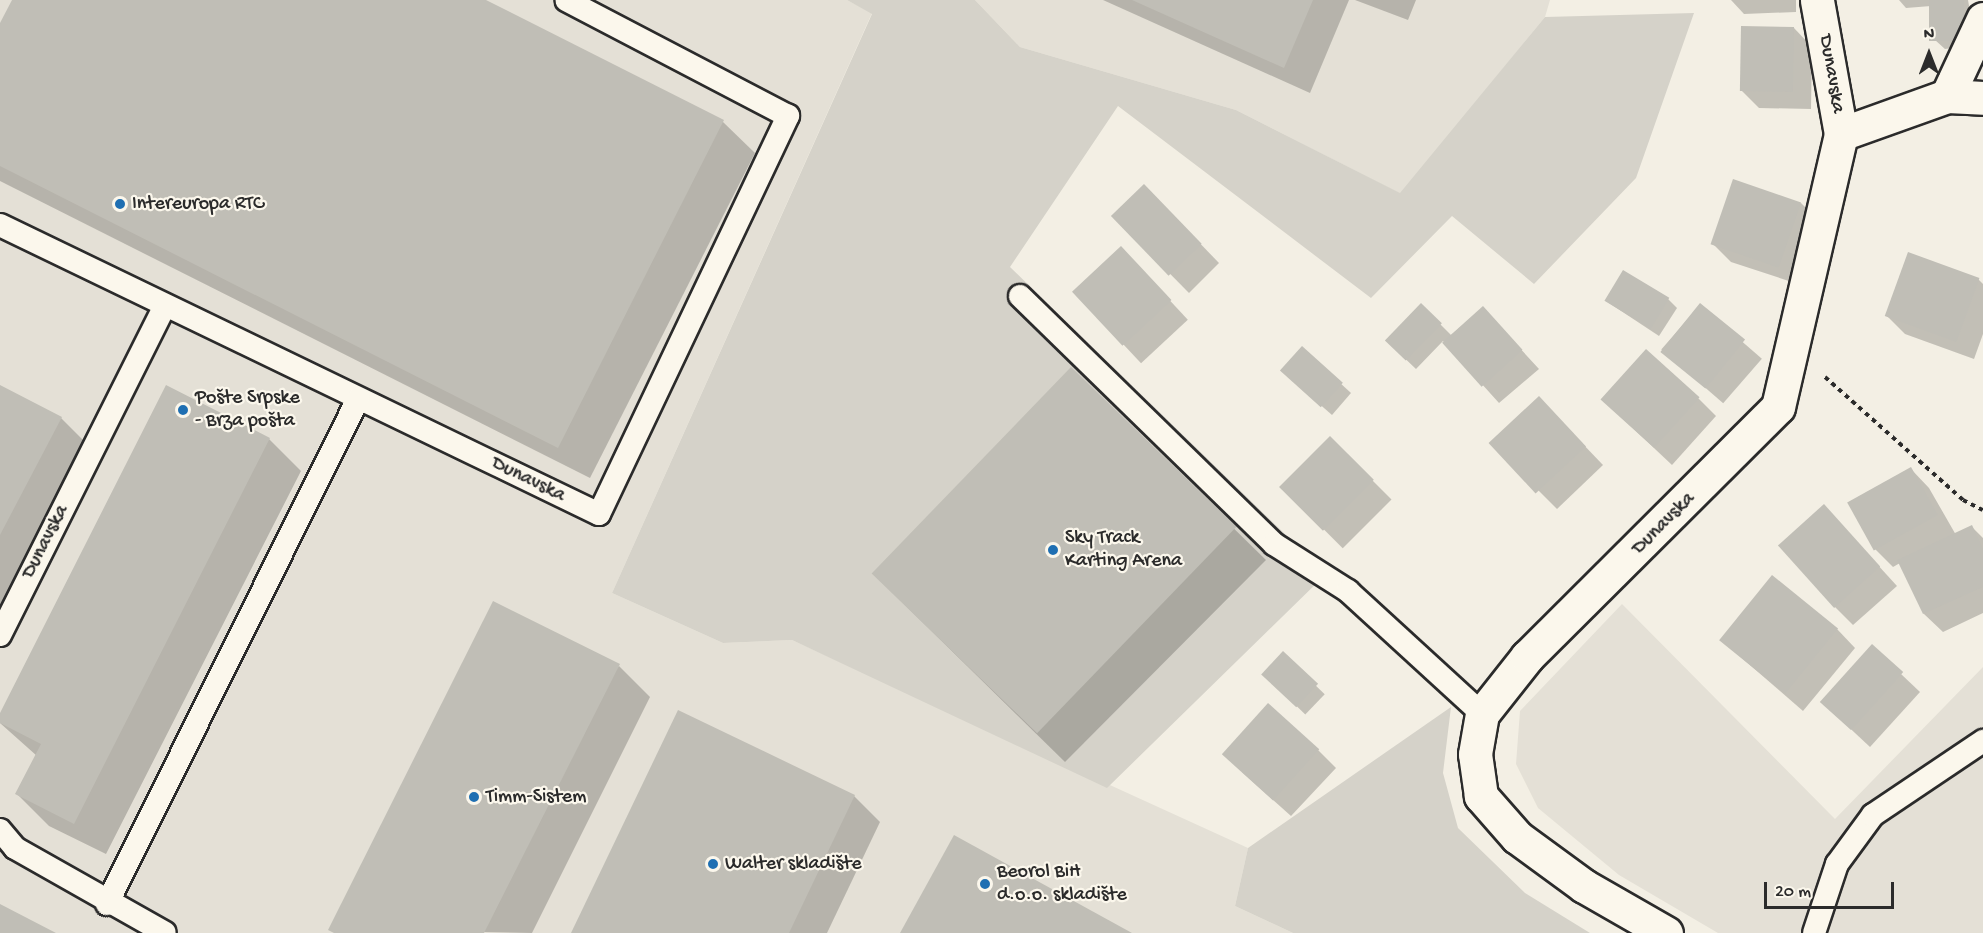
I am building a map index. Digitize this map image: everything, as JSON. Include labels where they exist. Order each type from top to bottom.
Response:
[{"type":"street","name":"Dunavska","points":[[1666,933],[1555,865],[1517,837],[1480,796],[1475,754],[1482,714],[1527,657],[1778,407],[1841,134],[1817,0]]},
{"type":"street","points":[[1947,96],[1983,19]]},
{"type":"street","points":[[1841,134],[1947,96],[1983,98]]},
{"type":"lane","name":"Dunavska","points":[[0,635],[164,307],[599,514],[788,116],[566,0]]},
{"type":"lane","points":[[0,225],[164,307]]},
{"type":"lane","points":[[1020,296],[1274,544],[1348,591],[1482,714]]},
{"type":"lane","points":[[107,904],[358,399]]},
{"type":"lane","points":[[1814,933],[1837,864],[1873,815],[1983,741]]},
{"type":"lane","points":[[0,830],[15,848],[107,904],[165,933]]},
{"type":"path","points":[[1793,349],[1963,500],[1983,510]]},
{"type":"shaded area","points":[[0,0],[847,0],[872,13],[612,593],[723,643],[792,640],[1248,848],[1235,906],[1293,933],[0,933]]},
{"type":"shaded area","points":[[847,0],[975,0],[1020,47],[1236,110],[1400,193],[1545,17],[1694,13],[1636,178],[1534,284],[1452,216],[1371,298],[1118,106],[1010,267],[1326,574],[1107,788],[792,640],[723,643],[612,593],[872,14]]},
{"type":"shaded area","points":[[975,0],[1550,0],[1545,17],[1401,194],[1236,110],[1020,47]]},
{"type":"shaded area","points":[[1622,604],[1835,819],[1983,667],[1983,933],[1718,933],[1619,875],[1538,808],[1516,764],[1520,711]]},
{"type":"shaded area","points":[[1451,707],[1443,773],[1458,828],[1525,893],[1590,933],[1293,933],[1235,906],[1248,848]]},
{"type":"building","points":[[12,0],[486,0],[724,120],[558,448],[0,166],[0,23]]},
{"type":"building","points":[[1132,0],[1313,0],[1284,68]]},
{"type":"building","points":[[1929,0],[1964,0],[1964,41],[1929,41]]},
{"type":"building","points":[[1741,26],[1794,27],[1793,92],[1740,91]]},
{"type":"building","points":[[1733,179],[1801,202],[1779,268],[1711,244]]},
{"type":"building","points":[[1144,184],[1202,244],[1169,276],[1111,216]]},
{"type":"building","points":[[1121,246],[1171,300],[1122,346],[1072,292]]},
{"type":"building","points":[[1908,252],[1979,278],[1956,342],[1885,316]]},
{"type":"building","points":[[1623,270],[1669,298],[1651,329],[1604,301]]},
{"type":"building","points":[[1421,303],[1442,323],[1406,361],[1385,340]]},
{"type":"building","points":[[1700,303],[1745,340],[1705,388],[1660,352]]},
{"type":"building","points":[[1483,306],[1522,350],[1482,387],[1442,343]]},
{"type":"building","points":[[1302,346],[1343,383],[1321,407],[1280,371]]},
{"type":"building","points":[[1646,349],[1700,397],[1654,448],[1600,400]]},
{"type":"building","name":"Sky Track Karting Arena","points":[[1071,367],[1236,527],[1037,733],[872,573]]},
{"type":"building","points":[[0,385],[62,417],[0,535]]},
{"type":"building","points":[[166,385],[270,438],[74,824],[15,794],[41,744],[0,723],[0,713]]},
{"type":"building","points":[[1539,396],[1586,446],[1536,494],[1489,443]]},
{"type":"building","points":[[1330,436],[1374,480],[1323,531],[1279,487]]},
{"type":"building","points":[[1911,467],[1938,515],[1874,550],[1847,502]]},
{"type":"building","points":[[1824,504],[1880,566],[1834,608],[1778,545]]},
{"type":"building","points":[[1972,525],[1983,549],[1983,587],[1923,614],[1897,560]]},
{"type":"building","points":[[1772,575],[1838,628],[1785,694],[1719,640]]},
{"type":"building","name":"Timm-Sistem","points":[[493,601],[620,664],[484,933],[334,933],[328,930]]},
{"type":"building","points":[[1872,644],[1903,672],[1851,730],[1820,702]]},
{"type":"building","points":[[1283,651],[1318,684],[1296,707],[1261,674]]},
{"type":"building","points":[[1268,703],[1319,749],[1273,800],[1222,754]]},
{"type":"building","name":"Walter skladište","points":[[678,710],[855,795],[789,933],[571,933]]},
{"type":"building","name":"Beorol BiH d.o.o. skladište","points":[[954,835],[1132,933],[900,933]]},
{"type":"building","points":[[0,904],[56,933],[0,933]]},
{"type":"place","name":"Intereuropa RTC","points":[[120,204]]},
{"type":"place","name":"Pošte Srpske - Brza pošta","points":[[183,410]]},
{"type":"place","name":"Sky Track Karting Arena","points":[[1053,550]]},
{"type":"place","name":"Timm-Sistem","points":[[474,797]]},
{"type":"place","name":"Walter skladište","points":[[713,864]]},
{"type":"place","name":"Beorol BiH d.o.o. skladište","points":[[985,884]]}]
